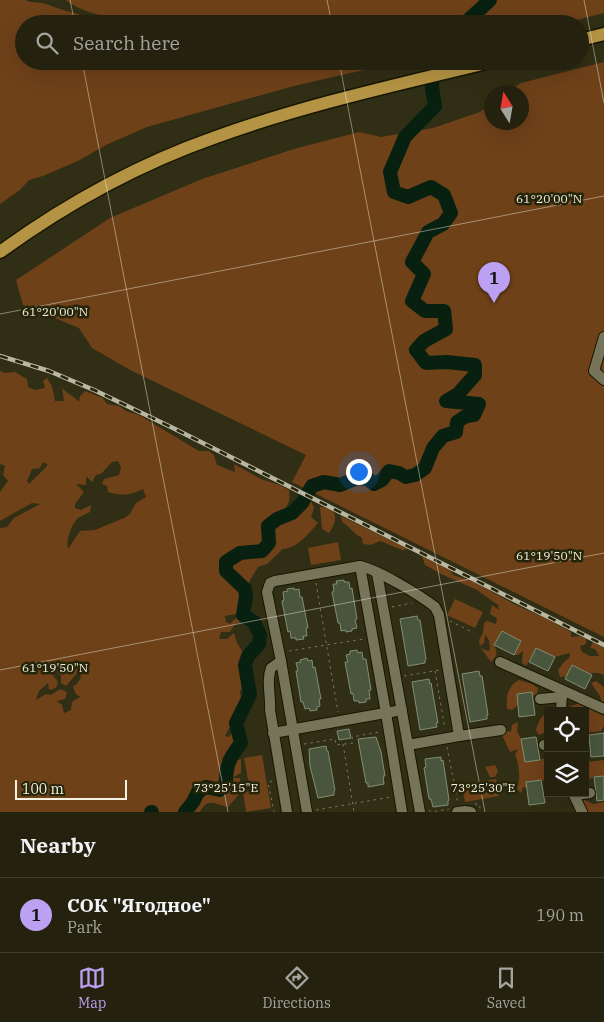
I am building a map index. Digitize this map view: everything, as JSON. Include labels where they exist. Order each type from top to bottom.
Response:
[{"type":"main road","points":[[589,38],[604,34]]},
{"type":"main road","points":[[0,252],[59,212],[97,190],[188,148],[272,118],[457,70]]},
{"type":"street","points":[[604,337],[594,371],[604,380]]},
{"type":"street","points":[[360,566],[402,812]]},
{"type":"street","points":[[307,812],[267,592],[268,587],[275,581],[360,566],[378,573],[435,607],[439,615],[458,732]]},
{"type":"street","points":[[378,573],[408,745],[424,811]]},
{"type":"street","points":[[280,657],[271,668],[268,676],[273,733],[287,812]]},
{"type":"street","points":[[500,662],[562,693],[604,709]]},
{"type":"street","points":[[540,699],[562,693]]},
{"type":"street","points":[[562,693],[562,707]]},
{"type":"street","points":[[273,733],[402,710]]},
{"type":"street","points":[[408,745],[458,732],[501,730]]},
{"type":"street","points":[[574,797],[582,812]]},
{"type":"street","points":[[455,809],[471,812]]},
{"type":"path","points":[[314,574],[339,721]]},
{"type":"path","points":[[448,626],[450,621]]},
{"type":"path","points":[[280,657],[326,645],[373,638]]},
{"type":"path","points":[[396,678],[448,669]]},
{"type":"path","points":[[435,671],[445,730],[458,732]]},
{"type":"path","points":[[302,744],[335,739],[336,745],[352,743],[352,736],[382,732]]},
{"type":"path","points":[[343,744],[354,812]]},
{"type":"path","points":[[424,811],[455,809],[448,747],[446,746]]},
{"type":"path","points":[[274,812],[268,783],[281,778]]},
{"type":"path","points":[[314,812],[314,810],[400,796]]},
{"type":"shaded area","points":[[0,0],[25,0],[43,3],[81,15],[15,15],[15,70],[364,70],[294,86],[147,127],[106,145],[78,161],[29,180],[20,190],[0,204]]},
{"type":"shaded area","points":[[66,0],[604,0],[604,13],[589,17],[589,15],[104,15],[78,8]]},
{"type":"shaded area","points":[[604,62],[604,637],[292,482],[306,455],[130,370],[92,348],[79,328],[23,305],[16,280],[110,218],[202,179],[294,149],[359,132],[381,137],[433,128],[484,109],[484,130],[529,130],[529,85],[518,85],[572,70],[589,70],[589,66]]},
{"type":"shaded area","points":[[0,371],[5,373],[15,372],[27,379],[28,387],[35,390],[45,388],[43,381],[47,378],[52,386],[55,401],[64,401],[62,388],[79,402],[80,396],[85,391],[103,398],[107,404],[119,406],[126,411],[139,415],[199,451],[209,451],[214,455],[217,465],[235,472],[234,464],[261,479],[289,490],[289,500],[284,509],[272,514],[270,520],[276,524],[285,523],[290,517],[291,506],[303,506],[298,499],[304,496],[311,501],[314,508],[311,517],[318,523],[298,543],[283,549],[267,564],[258,567],[243,592],[236,614],[225,616],[226,622],[230,624],[237,617],[248,620],[235,624],[230,632],[221,632],[219,639],[227,639],[234,633],[237,643],[244,654],[242,664],[248,672],[245,677],[247,684],[240,691],[242,704],[225,736],[229,737],[239,723],[243,729],[243,737],[222,758],[234,761],[241,759],[241,773],[232,778],[240,778],[240,791],[228,807],[209,803],[200,812],[0,812],[0,528],[7,527],[14,518],[40,504],[32,503],[0,521],[0,492],[8,481],[3,475],[5,466],[0,464]],"holes":[[[118,461],[121,468],[119,475],[104,479],[102,484],[107,486],[108,492],[126,495],[143,489],[146,497],[136,503],[130,514],[124,518],[95,530],[80,531],[68,549],[68,537],[73,525],[78,518],[90,512],[91,505],[81,510],[75,508],[75,504],[84,492],[76,484],[86,485],[86,476],[92,482],[96,475],[101,474],[112,462]],[[43,462],[48,465],[29,484],[27,481],[32,469],[40,468]],[[79,671],[81,678],[73,686],[75,693],[80,697],[72,702],[71,710],[64,713],[62,705],[57,701],[65,699],[67,692],[60,689],[51,695],[46,694],[36,700],[39,691],[48,683],[49,690],[56,688],[58,682],[52,674],[57,672],[61,676],[61,683],[66,686]]]},
{"type":"shaded area","points":[[320,507],[334,512],[334,524],[329,533],[322,529]]},
{"type":"shaded area","points":[[341,516],[408,549],[402,550],[380,541],[371,545],[363,544],[362,538],[342,522]]},
{"type":"shaded area","points":[[338,542],[341,560],[311,565],[308,548]]},
{"type":"shaded area","points":[[422,556],[449,568],[453,575],[472,581],[571,632],[571,637],[579,636],[586,638],[586,644],[580,646],[582,652],[590,656],[599,656],[595,649],[590,648],[593,642],[604,648],[604,675],[589,673],[572,665],[567,676],[560,677],[558,670],[569,658],[570,653],[555,657],[536,648],[526,666],[522,663],[523,651],[518,655],[514,655],[521,641],[502,631],[494,645],[496,654],[491,662],[481,648],[490,650],[489,640],[485,635],[484,643],[480,646],[479,640],[483,633],[484,623],[487,621],[496,624],[497,618],[490,614],[492,605],[499,610],[498,605],[477,590],[425,565]]},
{"type":"shaded area","points":[[455,599],[483,612],[475,628],[447,615]]},
{"type":"shaded area","points":[[519,680],[538,688],[537,694],[533,696],[532,692],[517,694],[518,705],[512,710],[507,709],[508,692]]},
{"type":"shaded area","points":[[596,681],[604,687],[604,701],[602,702],[591,683]]},
{"type":"shaded area","points":[[580,703],[587,707],[569,707]]},
{"type":"shaded area","points":[[589,708],[604,716],[604,726],[601,731],[589,732]]},
{"type":"shaded area","points":[[544,715],[544,733],[539,735],[536,730]]},
{"type":"shaded area","points":[[518,722],[517,731],[521,739],[525,762],[544,759],[544,780],[526,782],[527,788],[523,787],[521,793],[517,789],[519,771],[515,754],[518,749],[510,752],[502,735],[507,731],[511,732],[512,725]]},
{"type":"shaded area","points":[[262,755],[271,808],[246,812],[243,792],[250,791],[244,758]]},
{"type":"shaded area","points":[[604,760],[604,776],[589,779],[589,762]]},
{"type":"shaded area","points":[[495,765],[498,771],[495,777],[490,777],[485,767]]},
{"type":"shaded area","points":[[496,779],[499,796],[465,802],[462,784]]},
{"type":"shaded area","points":[[583,799],[593,804],[604,802],[604,812],[586,812]]},
{"type":"building","points":[[344,580],[344,582],[349,582],[350,589],[352,588],[357,619],[355,620],[357,628],[346,632],[345,630],[341,631],[340,623],[338,623],[332,592],[334,591],[333,584],[337,584],[336,581]]},
{"type":"building","points":[[294,588],[294,590],[299,589],[300,597],[302,597],[308,628],[306,628],[307,636],[303,636],[304,639],[296,640],[296,638],[291,638],[290,631],[288,632],[282,601],[284,600],[283,592]]},
{"type":"building","points":[[417,616],[418,620],[420,620],[426,659],[425,663],[408,666],[400,619]]},
{"type":"building","points":[[502,631],[521,641],[514,655],[494,645]]},
{"type":"building","points":[[536,648],[555,657],[548,671],[529,662]]},
{"type":"building","points":[[357,650],[358,653],[362,652],[363,659],[366,659],[371,690],[369,690],[370,699],[359,703],[359,701],[354,701],[353,693],[351,694],[345,662],[348,662],[346,655],[350,654],[350,651]]},
{"type":"building","points":[[307,658],[308,661],[312,660],[313,668],[315,667],[321,699],[319,699],[320,706],[317,707],[317,710],[310,711],[309,708],[305,709],[303,702],[301,702],[296,671],[298,671],[296,663]]},
{"type":"building","points":[[572,665],[592,675],[585,689],[565,679]]},
{"type":"building","points":[[479,671],[480,676],[482,676],[488,715],[487,719],[470,722],[462,674]]},
{"type":"building","points":[[429,679],[438,723],[436,723],[437,727],[420,730],[412,682]]},
{"type":"building","points":[[532,692],[535,715],[519,717],[517,694]]},
{"type":"building","points":[[349,729],[351,738],[339,740],[337,731]]},
{"type":"building","points":[[604,733],[604,756],[591,757],[589,735]]},
{"type":"building","points":[[376,737],[381,752],[385,776],[383,776],[384,784],[368,787],[358,739]]},
{"type":"building","points":[[536,737],[540,760],[525,762],[521,739]]},
{"type":"building","points":[[326,746],[335,790],[334,795],[318,798],[310,766],[309,749]]},
{"type":"building","points":[[441,757],[449,800],[448,805],[433,807],[431,799],[429,799],[424,768],[426,767],[425,759]]},
{"type":"building","points":[[604,776],[604,800],[597,801],[594,777]]},
{"type":"building","points":[[541,780],[545,803],[529,805],[526,782]]},
{"type":"waterway","points":[[474,15],[490,0]]},
{"type":"waterway","points":[[185,812],[198,792],[206,787],[220,790],[226,783],[229,762],[241,743],[236,723],[250,695],[245,665],[248,656],[259,644],[260,635],[254,622],[243,615],[246,596],[245,589],[226,571],[226,562],[240,553],[262,551],[269,543],[268,526],[277,519],[292,513],[302,503],[312,486],[324,482],[340,485],[357,478],[368,479],[374,484],[382,480],[389,471],[406,477],[415,475],[425,468],[433,448],[443,436],[456,432],[457,422],[466,416],[474,415],[479,404],[446,401],[458,394],[475,375],[475,365],[447,362],[426,363],[416,350],[424,341],[446,329],[444,311],[425,311],[412,301],[424,274],[412,262],[428,232],[443,224],[451,213],[444,195],[431,187],[408,197],[394,192],[390,172],[405,137],[435,106],[432,88],[433,70]]},
{"type":"railway","points":[[0,356],[49,371],[94,390],[604,645]]},
{"type":"place","name":"СОК \"Ягодное\"","points":[[494,303]]}]
